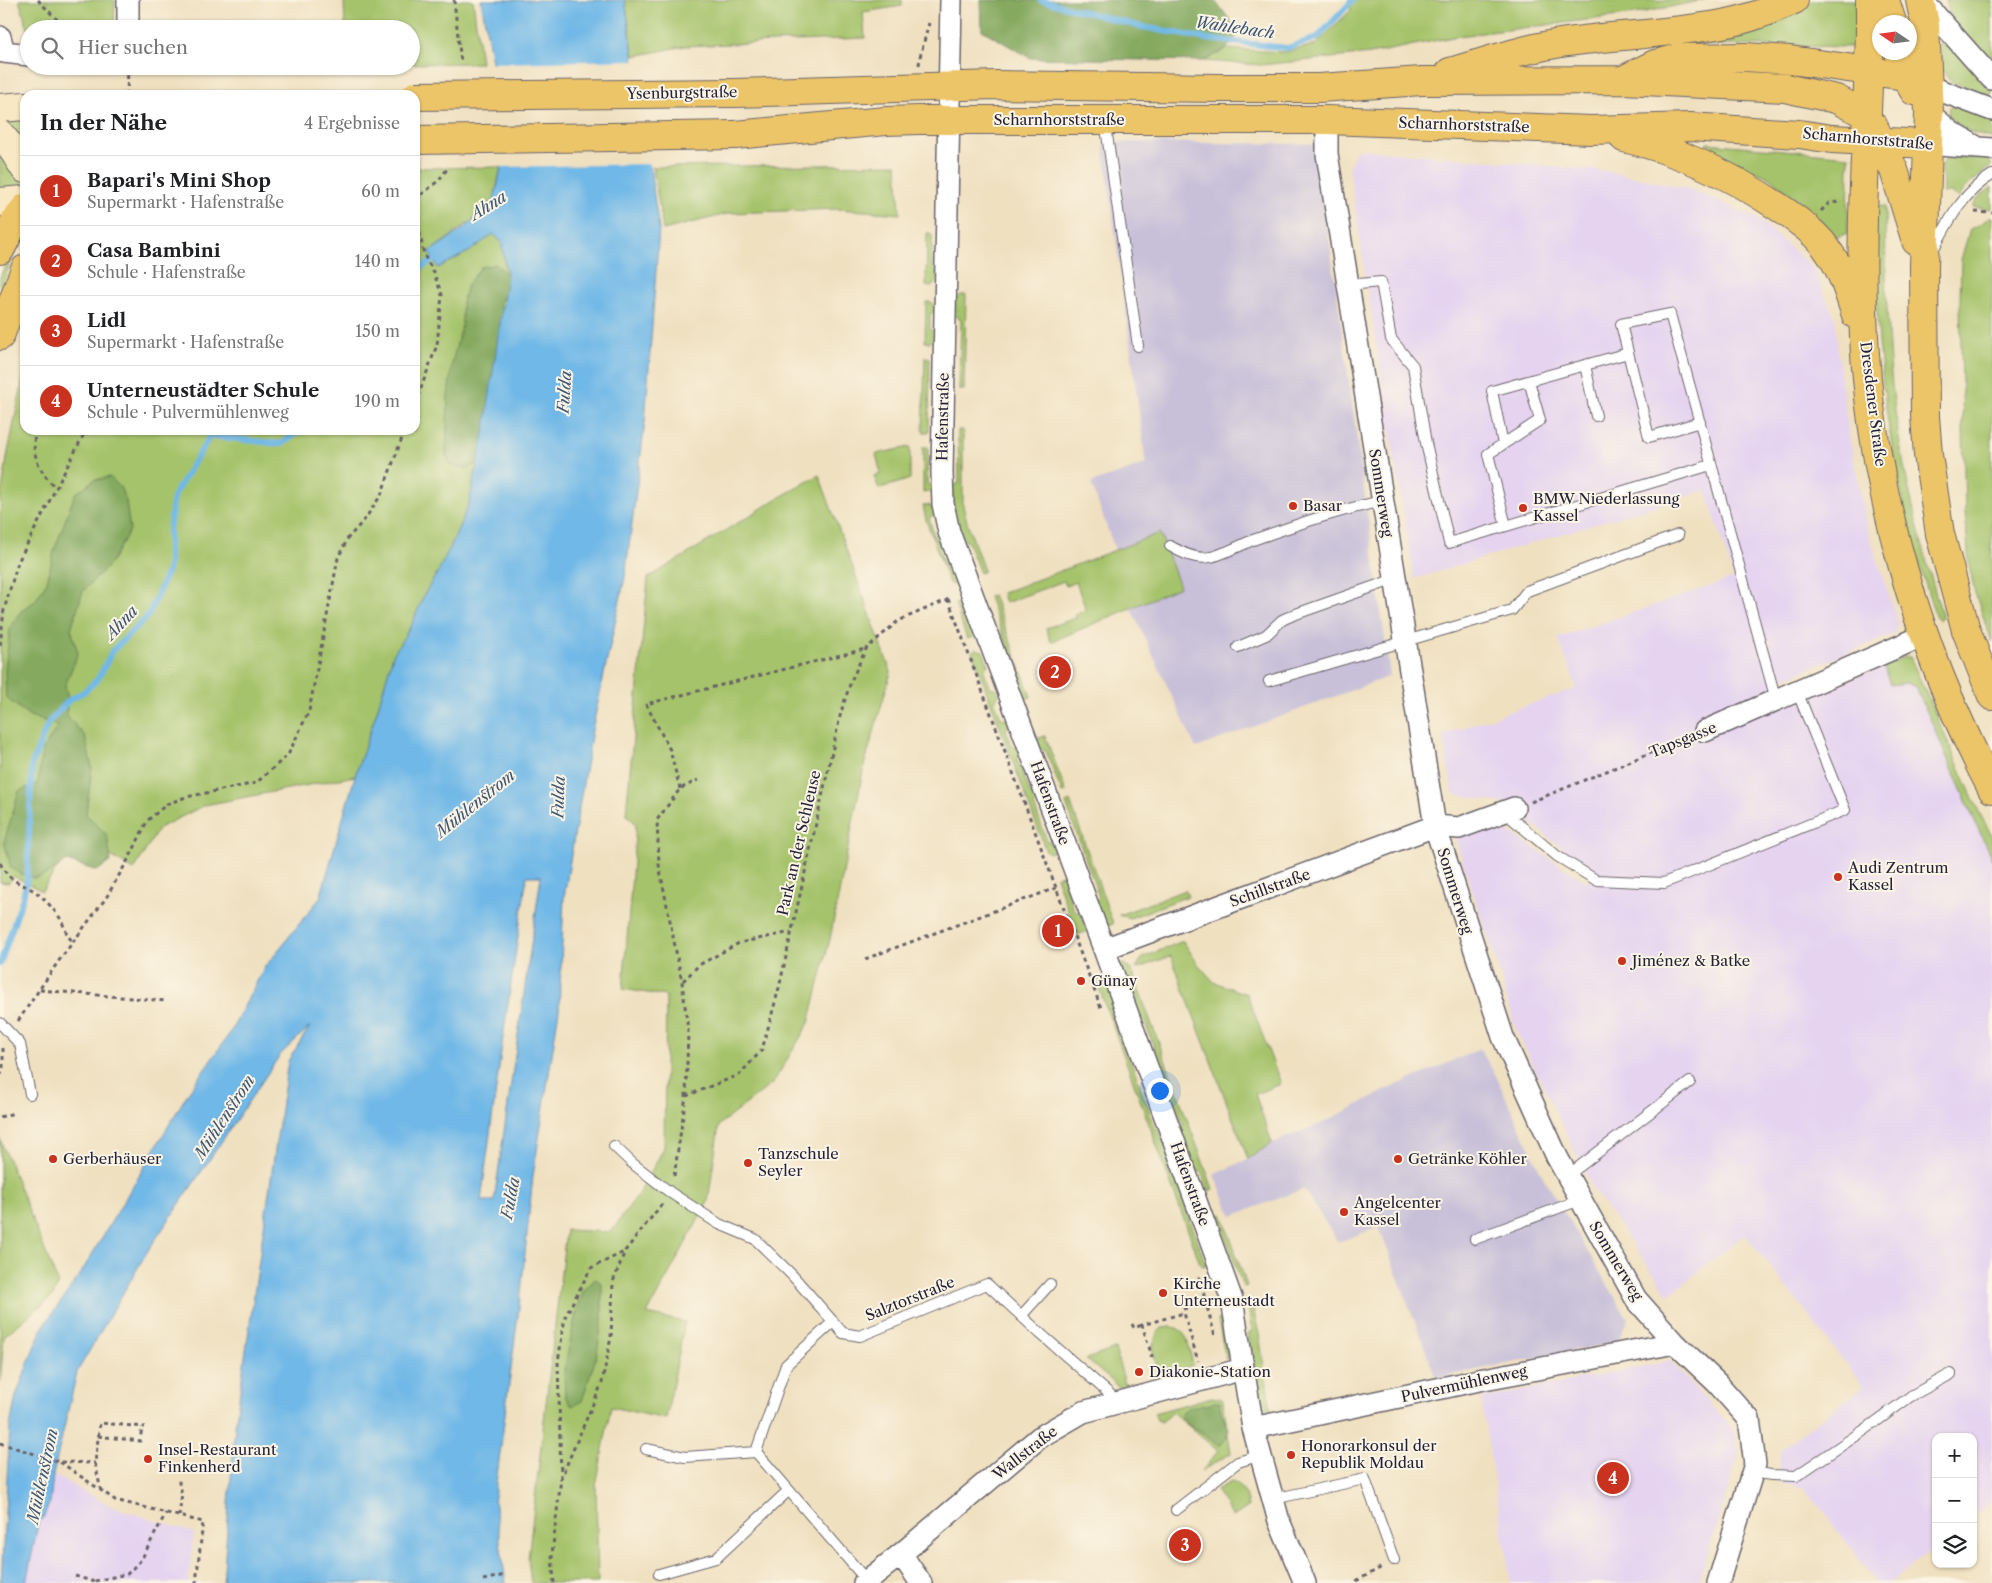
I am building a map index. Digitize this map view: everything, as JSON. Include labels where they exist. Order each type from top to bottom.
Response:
[{"type":"main road","points":[[1422,81],[1534,48],[1575,41],[1619,38],[1723,24],[1758,15],[1794,0]]},
{"type":"main road","name":"Dresdener Straße","points":[[1870,0],[1869,71],[1871,133],[1862,241],[1864,337],[1873,431],[1897,549],[1925,635],[1948,697],[1992,789]]},
{"type":"main road","points":[[1885,0],[1890,15]]},
{"type":"main road","points":[[1922,8],[1919,44],[1911,71],[1888,96],[1871,133],[1904,201],[1924,267]]},
{"type":"main road","name":"Scharnhorststraße","points":[[1623,80],[1655,64],[1679,58],[1709,56],[1790,60],[1869,71],[1911,71]]},
{"type":"main road","points":[[1911,71],[1929,112],[1926,144],[1924,267],[1925,416],[1928,455],[1940,534],[1966,630],[1992,696]]},
{"type":"main road","name":"Scharnhorststraße","points":[[950,86],[1319,88],[1422,81],[1623,80],[1785,88],[1836,99],[1871,133]]},
{"type":"main road","name":"Ysenburgstraße","points":[[420,96],[734,93],[950,86]]},
{"type":"main road","points":[[0,108],[20,106]]},
{"type":"main road","name":"Scharnhorststraße","points":[[949,120],[1327,120],[1591,130],[1690,127],[1799,134],[1871,133],[1926,144]]},
{"type":"main road","points":[[420,140],[735,135],[886,121],[949,120]]},
{"type":"main road","points":[[1591,130],[1650,144],[1695,160],[1764,197],[1806,227],[1831,254],[1847,288],[1864,337]]},
{"type":"main road","points":[[0,134],[12,146],[20,160]]},
{"type":"main road","points":[[0,202],[20,200]]},
{"type":"main road","points":[[0,250],[14,221],[20,214]]},
{"type":"main road","points":[[0,336],[20,282]]},
{"type":"main road","points":[[1925,635],[1966,630]]},
{"type":"street","points":[[128,0],[128,20]]},
{"type":"street","name":"Hafenstraße","points":[[951,0],[942,472],[948,532],[1104,949],[1232,1300],[1234,1372],[1253,1428],[1279,1521],[1305,1583]]},
{"type":"street","points":[[1922,8],[1992,78]]},
{"type":"street","points":[[0,37],[4,52],[20,54]]},
{"type":"street","name":"Scharnhorststraße","points":[[1911,71],[1992,110]]},
{"type":"street","name":"Scharnhorststraße","points":[[1929,112],[1951,132],[1985,148]]},
{"type":"street","name":"Sommerweg","points":[[1327,120],[1327,154],[1435,826],[1503,1037],[1567,1176],[1636,1299],[1675,1343],[1717,1383],[1748,1420],[1755,1464],[1718,1583]]},
{"type":"street","name":"Scharnhorststraße","points":[[1926,144],[1985,148]]},
{"type":"street","name":"Tapsgasse","points":[[1705,731],[1925,635]]},
{"type":"street","points":[[1435,826],[1459,828],[1509,810]]},
{"type":"street","name":"Schillstraße","points":[[1104,949],[1435,826]]},
{"type":"street","name":"Pulvermühlenweg","points":[[1253,1428],[1475,1381],[1675,1343]]},
{"type":"street","name":"Wallstraße","points":[[866,1582],[1040,1437],[1083,1412],[1234,1372]]},
{"type":"street","points":[[901,1554],[921,1583]]},
{"type":"lane","points":[[1105,120],[1138,346]]},
{"type":"lane","points":[[1924,267],[1960,204],[1970,192],[1992,175]]},
{"type":"lane","points":[[1348,285],[1381,282],[1391,339],[1413,366],[1426,443],[1449,543],[1711,465]]},
{"type":"lane","points":[[1700,422],[1649,437],[1621,324],[1670,314],[1700,422],[1711,465],[1776,700]]},
{"type":"lane","points":[[1503,444],[1492,391],[1628,353]]},
{"type":"lane","points":[[1585,365],[1596,416]]},
{"type":"lane","points":[[1506,526],[1488,454],[1540,420],[1529,381]]},
{"type":"lane","points":[[1170,546],[1196,557],[1212,557],[1322,516],[1348,508],[1383,501]]},
{"type":"lane","points":[[1269,681],[1512,610],[1527,591],[1678,535]]},
{"type":"lane","points":[[1238,647],[1266,636],[1282,620],[1293,614],[1395,579]]},
{"type":"lane","points":[[1509,810],[1557,856],[1596,880],[1664,883],[1845,810],[1797,691]]},
{"type":"lane","points":[[0,1023],[11,1032],[20,1044],[30,1094]]},
{"type":"lane","points":[[1567,1176],[1690,1082]]},
{"type":"lane","name":"Salztorstraße","points":[[614,1146],[632,1163],[672,1193],[719,1224],[755,1239],[792,1275],[843,1333],[860,1336],[987,1284],[1120,1403]]},
{"type":"lane","points":[[1475,1239],[1580,1200]]},
{"type":"lane","points":[[1021,1316],[1050,1284]]},
{"type":"lane","points":[[756,1452],[786,1365],[834,1322]]},
{"type":"lane","points":[[1752,1472],[1796,1476],[1911,1396],[1950,1374]]},
{"type":"lane","points":[[646,1450],[686,1457],[756,1452]]},
{"type":"lane","points":[[756,1452],[866,1582]]},
{"type":"lane","points":[[1176,1510],[1238,1462],[1261,1456]]},
{"type":"lane","points":[[1273,1499],[1365,1479],[1394,1560]]},
{"type":"lane","points":[[659,1574],[716,1558],[788,1491]]},
{"type":"path","points":[[38,0],[57,20]]},
{"type":"path","points":[[454,0],[461,63]]},
{"type":"path","points":[[920,57],[930,17]]},
{"type":"path","points":[[127,90],[128,75]]},
{"type":"path","points":[[420,196],[438,180],[448,168]]},
{"type":"path","points":[[1816,216],[1829,203],[1848,202]]},
{"type":"path","points":[[1972,212],[1992,213]]},
{"type":"path","points":[[420,235],[424,255],[433,271],[442,295],[437,345],[420,391]]},
{"type":"path","points":[[36,435],[34,457],[46,478],[55,487]]},
{"type":"path","points":[[0,645],[4,610],[18,562],[83,435]]},
{"type":"path","points":[[0,1076],[3,1071],[3,1040],[11,1032],[106,898],[148,821],[167,804],[256,783],[288,755],[309,711],[338,558],[348,538],[365,519],[381,495],[403,435]]},
{"type":"path","name":"Park an der Schleuse","points":[[682,982],[698,965],[738,944],[791,932],[840,712],[851,681],[866,649],[898,621],[948,599],[1056,888]]},
{"type":"path","points":[[680,789],[670,750],[646,704],[866,649]]},
{"type":"path","name":"Tapsgasse","points":[[1509,810],[1705,731]]},
{"type":"path","points":[[561,1478],[602,1383],[611,1337],[613,1282],[625,1251],[672,1193],[686,1096],[688,1030],[682,982],[659,865],[657,820],[680,789],[698,780]]},
{"type":"path","points":[[0,863],[6,875],[40,895],[61,920],[67,936],[74,942]]},
{"type":"path","points":[[866,960],[1056,888],[1103,1013]]},
{"type":"path","points":[[686,1096],[738,1075],[762,1050],[791,932]]},
{"type":"path","points":[[39,990],[166,1001]]},
{"type":"path","points":[[0,1117],[14,1112]]},
{"type":"path","points":[[554,1583],[552,1554],[561,1478],[558,1362],[566,1317],[591,1268],[625,1251]]},
{"type":"path","points":[[1197,1269],[1207,1303],[1234,1372]]},
{"type":"path","points":[[1132,1324],[1134,1328],[1207,1303]]},
{"type":"path","points":[[1183,1310],[1198,1361]]},
{"type":"path","points":[[1142,1325],[1152,1356],[1150,1357]]},
{"type":"path","points":[[98,1436],[140,1441],[143,1427],[123,1423],[100,1423],[98,1436],[95,1464],[101,1491]]},
{"type":"path","points":[[0,1443],[60,1462],[95,1464]]},
{"type":"path","points":[[60,1462],[115,1500],[202,1522],[196,1583]]},
{"type":"path","points":[[179,1478],[182,1493],[179,1516]]},
{"type":"path","points":[[75,1576],[97,1582],[127,1574],[141,1560],[166,1513]]},
{"type":"path","points":[[1356,1581],[1394,1560]]},
{"type":"path","points":[[483,1580],[504,1575]]},
{"type":"shaded area","points":[[1103,142],[1316,144],[1390,676],[1196,748],[1131,608],[1180,587],[1160,533],[1115,550],[1091,483],[1146,464]]},
{"type":"shaded area","points":[[1357,149],[1605,171],[1690,189],[1756,218],[1813,268],[1835,319],[1848,430],[1867,528],[1898,624],[1894,634],[1778,681],[1788,703],[1884,666],[1890,685],[1906,683],[1915,687],[1992,860],[1992,1502],[1977,1514],[1977,1433],[1932,1433],[1932,1549],[1889,1583],[1876,1583],[1822,1509],[1801,1487],[1777,1481],[1781,1449],[1864,1387],[1745,1234],[1669,1295],[1593,1189],[1516,1030],[1494,954],[1455,838],[1495,823],[1585,881],[1598,877],[1507,804],[1453,794],[1443,735],[1577,688],[1558,638],[1734,578],[1706,490],[1414,579],[1349,166]]},
{"type":"shaded area","points":[[1480,1049],[1495,1074],[1543,1177],[1628,1319],[1617,1342],[1436,1378],[1379,1227],[1338,1242],[1304,1189],[1232,1216],[1214,1175],[1248,1159],[1272,1143],[1323,1123],[1388,1089]]},
{"type":"shaded area","points":[[1670,1361],[1735,1432],[1739,1454],[1698,1583],[1511,1583],[1481,1399]]},
{"type":"shaded area","points":[[53,1475],[113,1507],[194,1533],[188,1583],[26,1583],[39,1519],[42,1519],[50,1502]]},
{"type":"green space","points":[[19,0],[115,0],[114,20],[25,20]]},
{"type":"green space","points":[[344,0],[473,0],[481,63],[420,64],[420,20],[345,20]]},
{"type":"green space","points":[[625,0],[902,0],[902,6],[863,12],[865,38],[685,46],[634,56]]},
{"type":"green space","points":[[981,0],[1214,0],[1240,32],[1226,49],[1204,61],[1030,58],[982,30]]},
{"type":"green space","points":[[1348,0],[1704,0],[1635,14],[1458,36],[1370,54],[1261,65],[1204,61],[1226,49],[1284,52],[1315,45],[1351,10]]},
{"type":"green space","points":[[1813,0],[1855,0],[1859,47],[1696,45],[1697,35],[1759,25],[1806,6]]},
{"type":"green space","points":[[1945,0],[1992,0],[1992,68],[1958,28],[1952,19]]},
{"type":"green space","points":[[1940,34],[1992,92],[1991,96],[1950,81],[1941,68]]},
{"type":"green space","points":[[1956,105],[1992,118],[1992,138],[1973,133],[1955,123],[1948,113],[1950,107]]},
{"type":"green space","points":[[20,117],[20,141],[0,120]]},
{"type":"green space","points":[[1707,143],[1849,156],[1848,233],[1837,237],[1805,206],[1769,177],[1704,152]]},
{"type":"green space","points":[[0,147],[12,161],[20,179],[20,188],[0,191]]},
{"type":"green space","points":[[1949,157],[1988,159],[1992,165],[1965,188],[1959,198],[1951,193],[1943,193],[1942,164]]},
{"type":"green space","points":[[897,164],[900,214],[838,209],[731,213],[663,230],[653,167]]},
{"type":"green space","points":[[501,167],[494,199],[486,210],[429,252],[438,268],[470,251],[493,234],[501,241],[507,274],[484,434],[469,503],[455,537],[424,595],[412,624],[393,655],[378,708],[355,776],[205,805],[159,828],[134,870],[78,836],[42,891],[13,876],[9,883],[0,882],[0,503],[20,393],[20,435],[420,435],[420,168]]},
{"type":"green space","points":[[1992,187],[1992,209],[1973,207],[1978,198]]},
{"type":"green space","points":[[1885,206],[1888,334],[1895,411],[1903,463],[1914,514],[1942,615],[1942,618],[1939,620],[1936,618],[1908,523],[1899,484],[1886,406],[1881,366],[1874,247],[1874,207]]},
{"type":"green space","points":[[1989,217],[1992,217],[1992,642],[1975,593],[1969,565],[1965,511],[1960,302],[1961,260],[1970,229],[1981,224]]},
{"type":"green space","points":[[927,233],[930,233],[932,236],[932,265],[937,271],[937,282],[931,287],[926,286]]},
{"type":"green space","points":[[16,241],[20,243],[10,264],[0,294],[0,277]]},
{"type":"green space","points":[[496,264],[510,277],[507,291],[499,303],[505,324],[481,462],[467,468],[451,466],[446,455],[448,396],[452,363],[462,324],[462,302],[467,285],[481,267]]},
{"type":"green space","points":[[961,295],[966,295],[964,390],[959,390],[961,319],[955,316],[955,299]]},
{"type":"green space","points":[[926,302],[931,302],[937,307],[937,310],[930,314],[930,329],[936,332],[936,338],[930,342],[925,342]]},
{"type":"green space","points":[[925,357],[930,358],[929,432],[923,432]]},
{"type":"green space","points":[[958,430],[963,430],[963,506],[984,571],[980,573],[968,542],[961,539],[954,517],[952,486],[959,483]]},
{"type":"green space","points":[[910,447],[910,479],[879,489],[874,476],[881,474],[876,454]]},
{"type":"green space","points":[[923,447],[928,447],[927,483],[933,487],[933,491],[923,493]]},
{"type":"green space","points":[[819,475],[891,672],[864,766],[830,939],[809,1023],[773,1083],[719,1125],[708,1202],[647,1314],[685,1322],[666,1419],[611,1407],[596,1486],[598,1583],[531,1583],[528,1559],[566,1230],[611,1232],[641,1190],[664,1148],[666,996],[623,989],[636,824],[626,814],[648,578]]},
{"type":"green space","points":[[110,477],[120,487],[126,501],[130,530],[109,565],[83,591],[71,629],[78,653],[65,686],[68,699],[66,715],[85,736],[92,768],[86,814],[107,835],[111,861],[97,871],[67,861],[40,877],[27,877],[11,868],[4,842],[19,791],[38,783],[42,751],[58,726],[30,716],[6,698],[5,669],[10,629],[21,611],[35,601],[47,582],[54,551],[75,494],[94,480]]},
{"type":"green space","points":[[929,505],[934,509],[935,514],[929,518],[935,539],[942,541],[944,544],[939,550],[947,569],[953,571],[957,582],[954,585],[949,583],[926,520],[923,506]]},
{"type":"green space","points":[[1160,533],[1180,587],[1051,642],[1046,628],[1076,618],[1075,614],[1086,610],[1076,582],[1066,586],[1064,581],[1005,603],[1002,593]]},
{"type":"green space","points":[[993,595],[1031,697],[1020,698],[1016,685],[1019,679],[989,597]]},
{"type":"green space","points":[[959,602],[966,604],[976,632],[973,637],[967,639],[955,604]]},
{"type":"green space","points":[[975,649],[983,651],[988,664],[984,671],[990,687],[997,689],[999,694],[995,701],[1001,718],[1008,719],[1010,724],[1006,730],[1013,747],[1019,748],[1021,753],[1017,760],[1031,794],[1037,795],[1039,800],[1034,805],[1047,841],[1055,843],[1057,847],[1050,853],[1046,851],[972,652]]},
{"type":"green space","points":[[1904,657],[1910,657],[1980,814],[1992,836],[1992,860],[1916,687],[1906,683],[1890,685],[1884,666]]},
{"type":"green space","points":[[1045,736],[1066,792],[1062,793],[1046,751],[1039,748],[1036,739]]},
{"type":"green space","points":[[1070,801],[1113,924],[1104,927],[1094,903],[1099,897],[1066,803]]},
{"type":"green space","points":[[1068,876],[1070,881],[1065,886],[1074,910],[1081,913],[1088,931],[1077,935],[1056,877]]},
{"type":"green space","points":[[1185,890],[1188,896],[1130,918],[1119,915]]},
{"type":"green space","points":[[1183,941],[1198,964],[1214,982],[1247,994],[1281,1084],[1255,1094],[1272,1143],[1248,1159],[1171,956],[1136,969],[1142,958]]},
{"type":"green space","points":[[1124,964],[1132,971],[1213,1189],[1209,1191],[1201,1172],[1195,1170],[1180,1130],[1183,1124],[1144,1020],[1138,1018],[1118,966]]},
{"type":"green space","points":[[1105,977],[1124,1025],[1119,1026],[1119,1029],[1156,1129],[1159,1130],[1181,1179],[1178,1186],[1206,1265],[1201,1266],[1096,980]]},
{"type":"green space","points":[[0,1139],[58,1283],[53,1296],[4,1336],[0,1383]]},
{"type":"green space","points":[[1222,1214],[1247,1286],[1243,1287],[1218,1216]]},
{"type":"green space","points":[[595,1279],[602,1283],[602,1321],[597,1354],[582,1401],[572,1406],[565,1397],[564,1371],[576,1313],[583,1292]]},
{"type":"green space","points":[[1251,1299],[1259,1334],[1271,1410],[1261,1404],[1259,1399],[1248,1333],[1252,1331],[1247,1300]]},
{"type":"green space","points":[[1222,1319],[1226,1334],[1234,1338],[1232,1349],[1226,1360],[1218,1320]]},
{"type":"green space","points":[[1162,1328],[1177,1328],[1185,1336],[1193,1365],[1160,1376],[1152,1349],[1157,1333]]},
{"type":"green space","points":[[1115,1349],[1126,1387],[1120,1388],[1086,1359]]},
{"type":"green space","points":[[1212,1397],[1221,1399],[1223,1403],[1231,1453],[1202,1471],[1218,1451],[1172,1412],[1162,1422],[1157,1420],[1154,1413]]},
{"type":"green space","points":[[1219,1402],[1222,1416],[1229,1428],[1227,1437],[1221,1445],[1190,1426],[1181,1417],[1183,1412],[1190,1407]]},
{"type":"green space","points":[[1231,1482],[1241,1488],[1248,1507],[1233,1517],[1216,1490]]},
{"type":"water","points":[[481,0],[625,0],[659,229],[645,422],[625,577],[592,730],[564,897],[559,1010],[533,1176],[521,1292],[494,1499],[506,1583],[223,1583],[235,1426],[288,1061],[310,1026],[280,1055],[147,1252],[77,1372],[53,1475],[50,1502],[42,1520],[39,1519],[26,1583],[1,1583],[10,1426],[16,1396],[35,1345],[43,1327],[81,1273],[188,1093],[230,1033],[264,968],[320,898],[355,776],[378,708],[393,655],[412,624],[424,595],[439,570],[469,503],[484,434],[507,274],[501,241],[493,234],[470,251],[438,268],[429,252],[475,220],[484,212],[494,198],[505,156],[493,67]],"holes":[[[527,876],[541,876],[494,1201],[481,1201]]]},
{"type":"pier","points":[[638,60],[652,164],[498,167],[503,156],[488,63]]},
{"type":"waterway","name":"Wahlebach","points":[[1040,0],[1138,26],[1207,39],[1287,48],[1317,38],[1353,0]]},
{"type":"waterway","name":"Ahna","points":[[420,268],[441,256]]},
{"type":"waterway","name":"Ahna","points":[[0,964],[23,897],[27,879],[32,764],[48,723],[69,700],[85,691],[98,679],[113,650],[148,616],[169,568],[169,530],[174,495],[210,436],[281,444],[294,435]]},
{"type":"place","name":"Basar","points":[[1293,506]]},
{"type":"place","name":"BMW Niederlassung Kassel","points":[[1523,508]]},
{"type":"place","name":"Casa Bambini","points":[[1055,672]]},
{"type":"place","name":"Audi Zentrum Kassel","points":[[1838,877]]},
{"type":"place","name":"Bapari's Mini Shop","points":[[1058,931]]},
{"type":"place","name":"Jiménez & Batke","points":[[1622,961]]},
{"type":"place","name":"Günay","points":[[1081,981]]},
{"type":"place","name":"Gerberhäuser","points":[[53,1159]]},
{"type":"place","name":"Getränke Köhler","points":[[1398,1159]]},
{"type":"place","name":"Tanzschule Seyler","points":[[748,1163]]},
{"type":"place","name":"Angelcenter Kassel","points":[[1344,1212]]},
{"type":"place","name":"Kirche Unterneustadt","points":[[1163,1293]]},
{"type":"place","name":"Diakonie-Station","points":[[1139,1372]]},
{"type":"place","name":"Honorarkonsul der Republik Moldau","points":[[1291,1455]]},
{"type":"place","name":"Insel-Restaurant Finkenherd","points":[[148,1459]]},
{"type":"place","name":"Unterneustädter Schule","points":[[1613,1478]]},
{"type":"place","name":"Lidl","points":[[1185,1545]]},
{"type":"water label","name":"Fulda","points":[[564,392]]},
{"type":"water label","name":"Fulda","points":[[558,797]]},
{"type":"water label","name":"Mühlenstrom","points":[[475,803]]},
{"type":"water label","name":"Mühlenstrom","points":[[224,1117]]},
{"type":"water label","name":"Fulda","points":[[510,1198]]},
{"type":"water label","name":"Mühlenstrom","points":[[42,1476]]}]
